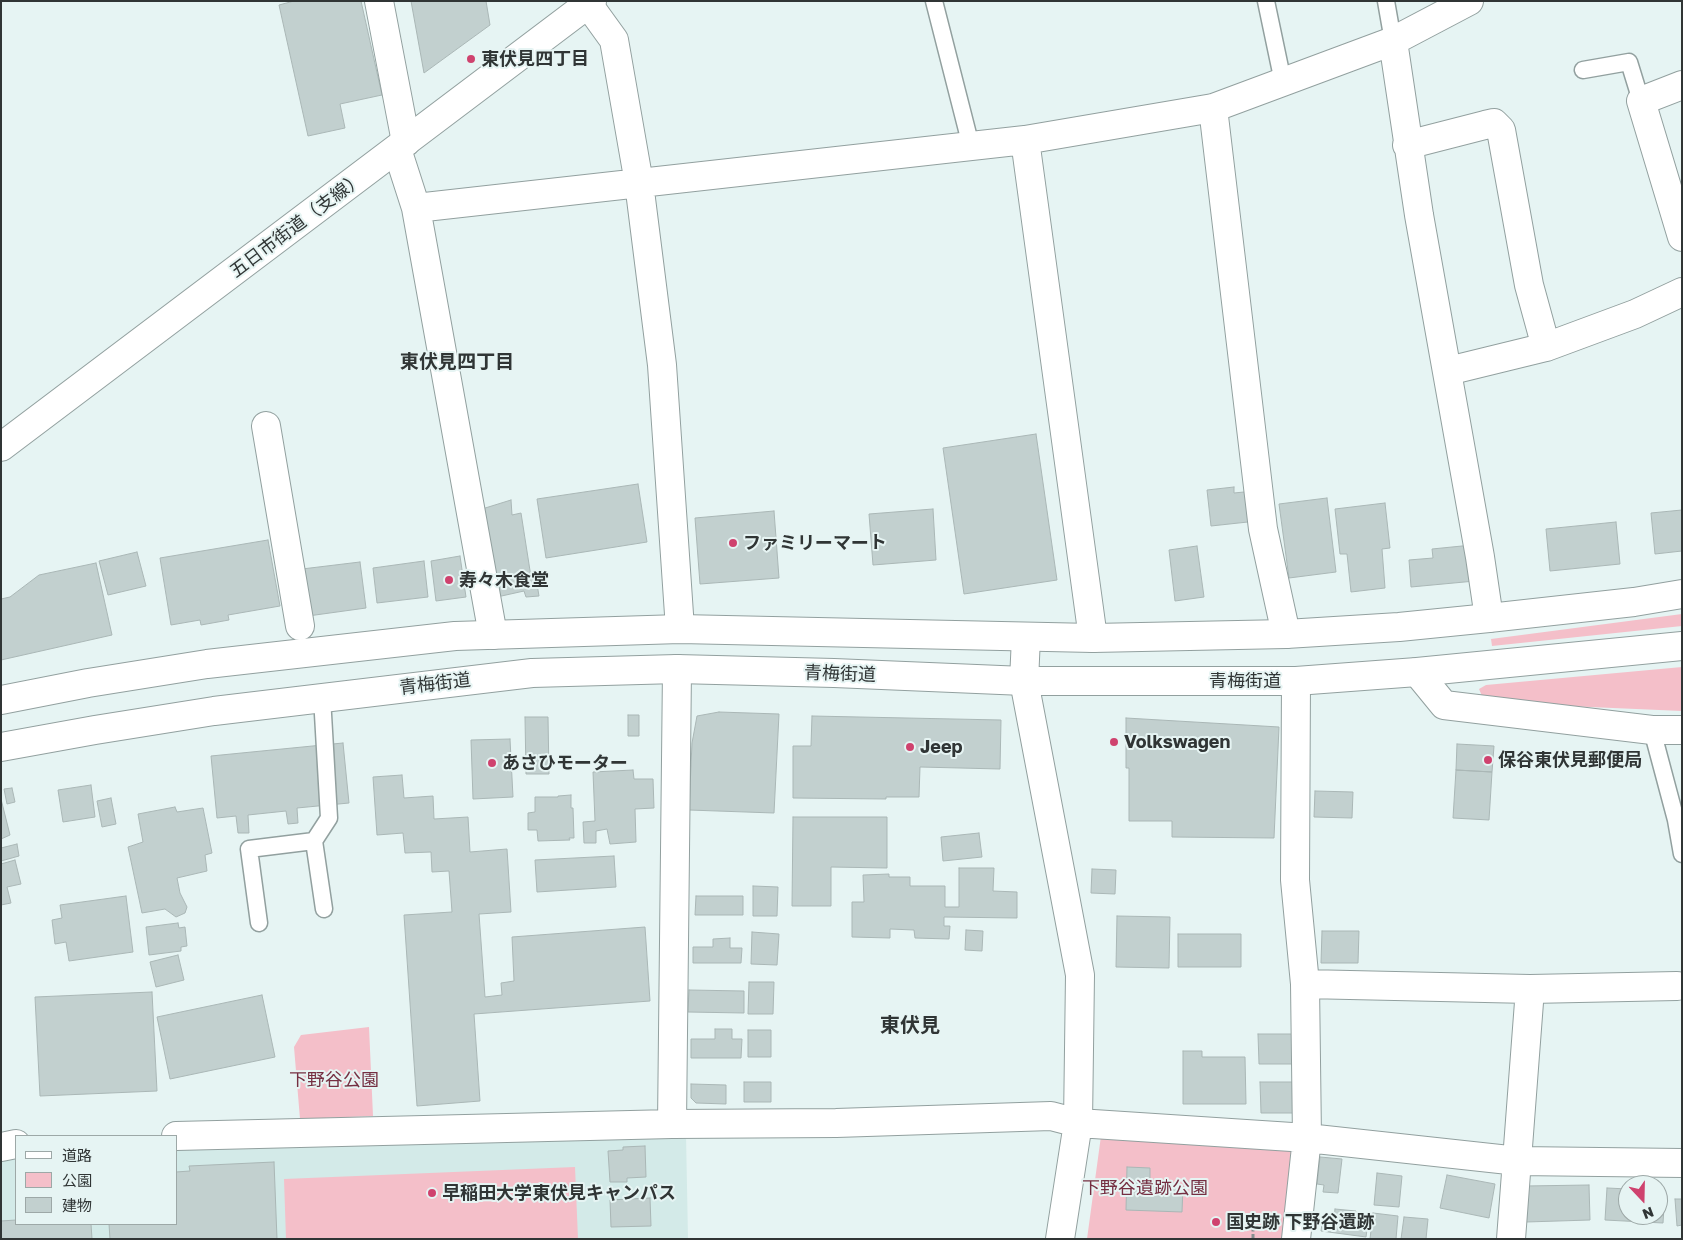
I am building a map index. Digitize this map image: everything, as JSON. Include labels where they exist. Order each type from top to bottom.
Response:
[{"type":"street","points":[[379,1],[401,146],[416,208],[493,635]]},
{"type":"street","points":[[416,208],[1025,140],[1213,108],[1393,41],[1469,1]]},
{"type":"street","points":[[590,3],[614,40],[640,183],[662,365],[680,629]]},
{"type":"street","name":"五日市街道（支線）","points":[[1,447],[590,3]]},
{"type":"street","points":[[1393,41],[1407,145],[1448,371],[1489,618]]},
{"type":"street","points":[[1682,85],[1640,101],[1682,237]]},
{"type":"street","points":[[1213,108],[1263,529],[1286,634]]},
{"type":"street","points":[[1407,145],[1485,125],[1494,124],[1501,130],[1529,285],[1546,347]]},
{"type":"street","points":[[1025,140],[1093,638]]},
{"type":"street","points":[[1448,371],[1546,347],[1635,314],[1682,292]]},
{"type":"street","points":[[266,426],[300,626]]},
{"type":"street","points":[[1,700],[88,683],[207,664],[455,636],[680,629],[1093,638],[1286,634],[1399,627],[1489,618],[1634,602],[1682,594]]},
{"type":"street","points":[[1026,637],[1024,681],[1080,975],[1078,1123],[1060,1239]]},
{"type":"street","name":"青梅街道","points":[[1,747],[214,711],[532,673],[677,669],[1024,681],[1296,681],[1417,672],[1682,646]]},
{"type":"street","points":[[672,1124],[677,669]]},
{"type":"street","points":[[1417,672],[1444,704],[1652,730],[1682,730]]},
{"type":"street","points":[[1296,681],[1296,880],[1305,984],[1307,1138],[1296,1239]]},
{"type":"street","points":[[1305,984],[1530,989],[1677,986]]},
{"type":"street","points":[[1511,1239],[1530,989]]},
{"type":"street","points":[[178,1136],[672,1124],[836,1123],[1051,1116],[1078,1123],[1307,1138],[1518,1161],[1682,1163]]},
{"type":"street","points":[[1,1147],[15,1144]]},
{"type":"lane","points":[[934,1],[971,146]]},
{"type":"lane","points":[[1266,1],[1283,82]]},
{"type":"lane","points":[[1386,1],[1393,41]]},
{"type":"lane","points":[[1583,70],[1629,62],[1640,101]]},
{"type":"lane","points":[[322,697],[329,818],[314,841],[324,909]]},
{"type":"lane","points":[[1652,730],[1676,820],[1682,854]]},
{"type":"lane","points":[[259,923],[249,850],[314,841]]},
{"type":"path","points":[[1253,1209],[1253,1239]]},
{"type":"shaded area","name":"早稲田大学東伏見キャンパス","points":[[686,1134],[688,1239],[1,1239],[1,1162],[15,1158],[15,1225],[178,1225],[178,1149]]},
{"type":"green space","points":[[1682,614],[1682,626],[1492,646],[1491,639]]},
{"type":"green space","points":[[1682,667],[1682,711],[1567,706],[1482,696],[1479,689],[1486,685]]},
{"type":"green space","name":"下野谷公園","points":[[369,1027],[373,1116],[300,1119],[294,1047],[301,1035]]},
{"type":"green space","name":"下野谷遺跡公園","points":[[1101,1136],[1297,1146],[1286,1239],[1087,1239]]},
{"type":"green space","points":[[575,1167],[578,1239],[286,1239],[284,1179]]},
{"type":"building","points":[[294,1],[361,1],[382,95],[340,104],[345,128],[308,136],[279,5]]},
{"type":"building","points":[[411,1],[486,1],[490,25],[424,73]]},
{"type":"building","points":[[1036,434],[1057,580],[964,594],[943,448]]},
{"type":"building","points":[[638,484],[647,542],[546,558],[537,499]]},
{"type":"building","points":[[1234,487],[1234,493],[1254,491],[1257,521],[1211,526],[1207,490]]},
{"type":"building","points":[[1327,498],[1336,572],[1289,578],[1279,504]]},
{"type":"building","points":[[511,500],[512,515],[521,513],[531,577],[536,578],[539,596],[526,597],[524,591],[497,597],[482,509]]},
{"type":"building","points":[[1385,503],[1390,548],[1382,549],[1385,588],[1351,592],[1347,554],[1340,554],[1335,509]]},
{"type":"building","points":[[933,509],[936,560],[873,565],[869,514]]},
{"type":"building","points":[[1682,510],[1682,551],[1655,554],[1651,513]]},
{"type":"building","points":[[774,511],[779,578],[700,584],[695,518]]},
{"type":"building","points":[[1616,522],[1620,564],[1550,571],[1546,529]]},
{"type":"building","points":[[268,540],[280,606],[228,615],[229,620],[201,625],[200,620],[171,625],[160,558]]},
{"type":"building","points":[[1472,545],[1475,581],[1411,587],[1409,560],[1433,558],[1432,549]]},
{"type":"building","points":[[1197,546],[1204,597],[1175,601],[1169,550]]},
{"type":"building","points":[[137,552],[146,586],[108,595],[99,561]]},
{"type":"building","points":[[460,556],[466,597],[436,601],[431,561]]},
{"type":"building","points":[[424,561],[428,597],[377,603],[373,568]]},
{"type":"building","points":[[360,562],[366,608],[308,616],[302,569]]},
{"type":"building","points":[[96,563],[112,635],[1,660],[1,599],[10,597],[39,575]]},
{"type":"building","points":[[719,712],[779,714],[774,813],[689,810],[692,743],[697,716]]},
{"type":"building","points":[[628,715],[639,715],[639,736],[628,736]]},
{"type":"building","points":[[812,716],[1001,720],[1000,769],[920,767],[919,797],[886,797],[886,799],[793,798],[793,746],[811,746]]},
{"type":"building","points":[[525,717],[548,717],[549,774],[526,774]]},
{"type":"building","points":[[1126,718],[1279,727],[1274,838],[1172,837],[1172,821],[1129,821],[1129,768],[1126,768]]},
{"type":"building","points":[[510,739],[513,797],[473,799],[471,740]]},
{"type":"building","points":[[343,743],[349,803],[297,808],[298,823],[288,824],[286,811],[248,815],[249,833],[238,833],[236,816],[217,818],[211,756]]},
{"type":"building","points":[[1457,744],[1494,746],[1492,772],[1456,770]]},
{"type":"building","points":[[633,770],[634,779],[653,779],[654,808],[635,809],[636,842],[610,844],[607,829],[596,831],[596,843],[584,843],[583,822],[595,821],[593,772]]},
{"type":"building","points":[[1456,770],[1492,772],[1489,820],[1453,818]]},
{"type":"building","points":[[402,775],[404,798],[433,796],[434,819],[468,817],[470,852],[507,849],[511,912],[479,914],[485,997],[502,995],[501,983],[514,981],[512,937],[645,927],[650,1001],[474,1014],[480,1101],[417,1106],[404,915],[452,912],[449,871],[432,872],[431,852],[405,853],[403,833],[377,835],[373,777]]},
{"type":"building","points":[[91,785],[95,817],[63,822],[58,790]]},
{"type":"building","points":[[12,788],[15,802],[7,804],[4,789]]},
{"type":"building","points":[[1315,791],[1353,792],[1352,818],[1314,817]]},
{"type":"building","points":[[571,795],[574,838],[569,838],[570,840],[538,841],[537,830],[528,830],[528,813],[535,812],[535,797]]},
{"type":"building","points":[[111,798],[116,824],[102,827],[97,801]]},
{"type":"building","points":[[1,799],[10,835],[1,839]]},
{"type":"building","points":[[175,807],[177,812],[203,808],[212,853],[205,855],[207,871],[177,878],[180,893],[187,907],[185,913],[176,917],[165,909],[142,913],[128,847],[143,842],[138,814]]},
{"type":"building","points":[[793,817],[887,817],[887,868],[831,867],[831,906],[792,906]]},
{"type":"building","points":[[979,833],[982,857],[943,861],[941,837]]},
{"type":"building","points":[[17,844],[19,856],[1,861],[1,848]]},
{"type":"building","points":[[614,856],[616,887],[537,892],[535,860]]},
{"type":"building","points":[[15,860],[21,884],[7,887],[11,903],[1,905],[1,864]]},
{"type":"building","points":[[959,868],[994,868],[993,891],[1017,892],[1017,918],[944,917],[944,926],[950,926],[949,939],[915,938],[914,930],[890,929],[890,938],[852,937],[852,902],[864,902],[863,875],[889,874],[889,877],[910,877],[910,886],[945,886],[945,907],[959,907]]},
{"type":"building","points":[[1092,869],[1116,870],[1115,894],[1091,893]]},
{"type":"building","points":[[753,886],[778,887],[777,916],[753,916]]},
{"type":"building","points":[[126,896],[133,952],[69,961],[66,942],[55,944],[52,920],[62,918],[60,905]]},
{"type":"building","points":[[696,896],[743,896],[743,915],[695,915]]},
{"type":"building","points":[[1117,916],[1170,917],[1169,968],[1116,967]]},
{"type":"building","points":[[178,923],[179,928],[185,927],[187,946],[181,947],[181,951],[149,955],[146,927]]},
{"type":"building","points":[[966,930],[983,931],[982,951],[965,950]]},
{"type":"building","points":[[1322,931],[1359,931],[1358,963],[1321,963]]},
{"type":"building","points":[[752,932],[779,934],[777,965],[751,964]]},
{"type":"building","points":[[1178,934],[1241,934],[1241,967],[1178,967]]},
{"type":"building","points":[[730,938],[730,948],[742,948],[741,963],[693,963],[693,947],[713,947],[713,939]]},
{"type":"building","points":[[178,955],[184,980],[156,987],[150,962]]},
{"type":"building","points":[[749,982],[774,982],[773,1014],[748,1014]]},
{"type":"building","points":[[689,990],[744,991],[744,1013],[688,1012]]},
{"type":"building","points":[[152,992],[157,1091],[40,1096],[35,997]]},
{"type":"building","points":[[262,995],[275,1057],[170,1079],[157,1017]]},
{"type":"building","points":[[715,1029],[732,1029],[732,1039],[742,1039],[741,1058],[691,1058],[691,1039],[715,1039]]},
{"type":"building","points":[[748,1030],[771,1030],[771,1057],[748,1057]]},
{"type":"building","points":[[1258,1034],[1297,1034],[1297,1064],[1259,1064]]},
{"type":"building","points":[[1183,1051],[1202,1051],[1202,1057],[1245,1057],[1246,1104],[1183,1104]]},
{"type":"building","points":[[744,1082],[771,1082],[771,1102],[744,1102]]},
{"type":"building","points":[[1260,1082],[1296,1082],[1296,1113],[1261,1113]]},
{"type":"building","points":[[691,1084],[726,1085],[726,1104],[696,1103],[691,1098]]},
{"type":"building","points":[[645,1146],[646,1177],[627,1178],[627,1182],[610,1182],[608,1151],[623,1150],[623,1147]]},
{"type":"building","points":[[1320,1157],[1342,1159],[1338,1193],[1323,1192],[1324,1185],[1317,1184]]},
{"type":"building","points":[[274,1162],[277,1239],[110,1239],[109,1225],[178,1225],[178,1172],[190,1171],[189,1166]]},
{"type":"building","points":[[1127,1167],[1150,1168],[1150,1185],[1183,1186],[1182,1212],[1126,1210]]},
{"type":"building","points":[[1377,1173],[1402,1176],[1399,1207],[1374,1205]]},
{"type":"building","points":[[1447,1175],[1495,1184],[1489,1218],[1440,1208]]},
{"type":"building","points":[[1589,1185],[1590,1220],[1526,1222],[1525,1186]]},
{"type":"building","points":[[1607,1188],[1618,1189],[1618,1221],[1605,1220]]},
{"type":"building","points":[[650,1198],[651,1226],[611,1227],[610,1200]]},
{"type":"building","points":[[1675,1199],[1682,1199],[1682,1225],[1677,1226]]},
{"type":"building","points":[[1335,1209],[1356,1211],[1356,1214],[1369,1215],[1366,1237],[1321,1231],[1323,1217],[1334,1218]]},
{"type":"building","points":[[1373,1213],[1398,1216],[1396,1239],[1370,1239]]},
{"type":"building","points":[[1404,1217],[1428,1219],[1426,1239],[1401,1239]]},
{"type":"building","points":[[15,1220],[15,1225],[91,1225],[92,1239],[1,1239],[1,1221]]},
{"type":"place","name":"東伏見四丁目","points":[[471,59]]},
{"type":"place","name":"ファミリーマート","points":[[733,543]]},
{"type":"place","name":"寿々木食堂","points":[[449,580]]},
{"type":"place","name":"Volkswagen","points":[[1114,742]]},
{"type":"place","name":"Jeep","points":[[910,747]]},
{"type":"place","name":"保谷東伏見郵便局","points":[[1488,760]]},
{"type":"place","name":"あさひモーター","points":[[492,763]]},
{"type":"place","name":"早稲田大学東伏見キャンパス","points":[[432,1193]]},
{"type":"place","name":"国史跡 下野谷遺跡","points":[[1216,1222]]},
{"type":"district","name":"東伏見四丁目","points":[[457,362]]},
{"type":"district","name":"東伏見","points":[[910,1026]]}]
